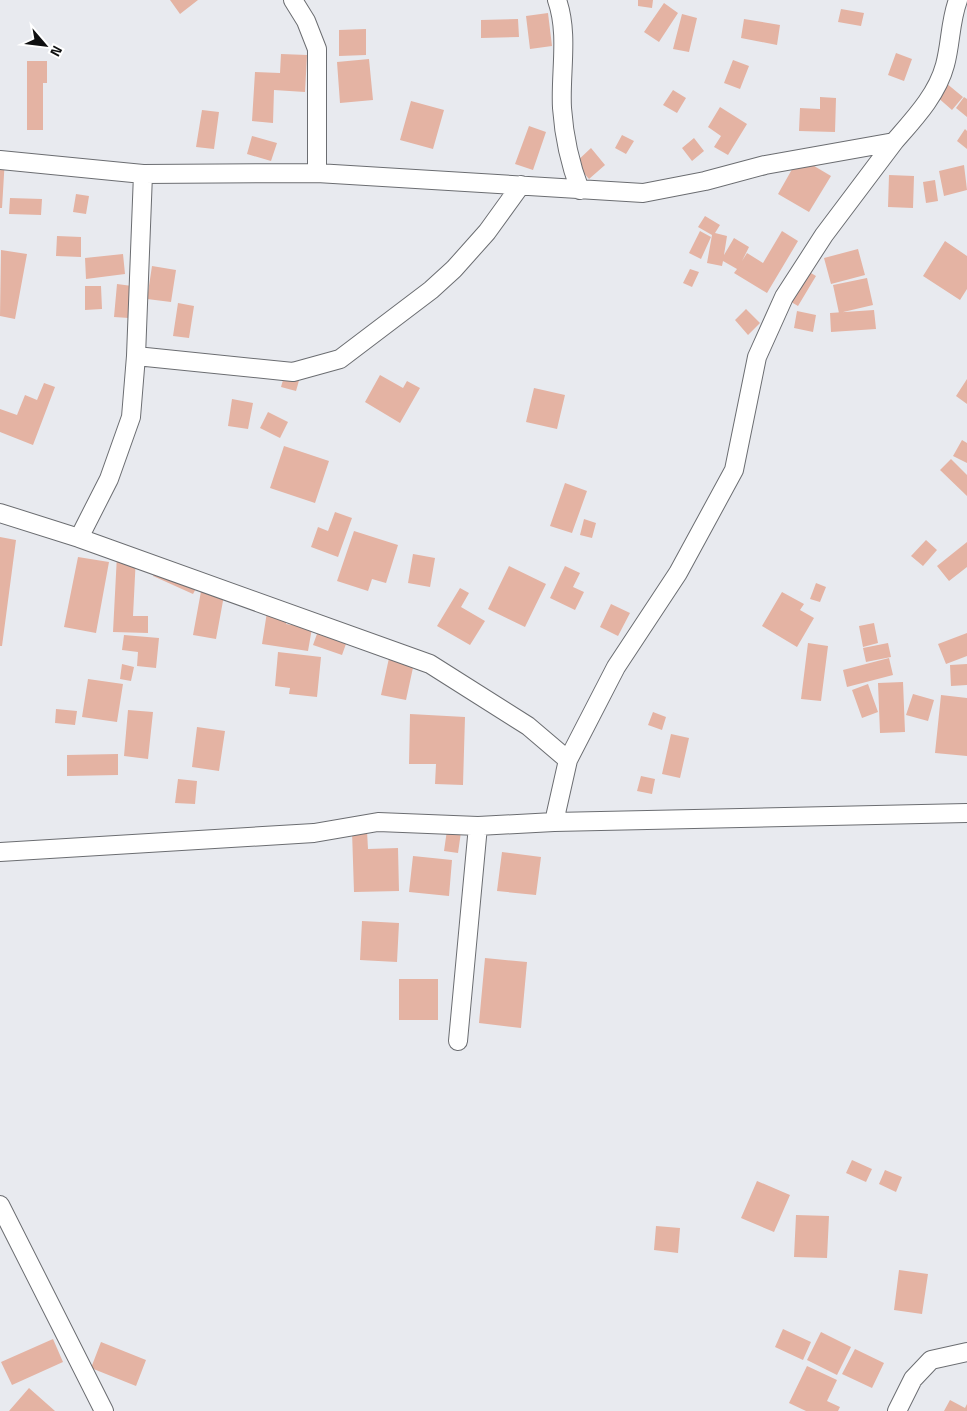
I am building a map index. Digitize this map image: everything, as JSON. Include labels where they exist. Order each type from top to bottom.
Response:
[{"type":"street","points":[[293,0],[306,21],[317,49],[317,173]]},
{"type":"street","points":[[557,0],[562,35],[562,107],[570,166],[580,190]]},
{"type":"street","points":[[554,822],[568,760],[616,667],[678,573],[734,470],[757,357],[784,297],[824,234],[894,142],[928,101],[945,65],[959,11]]},
{"type":"street","points":[[0,160],[143,174],[317,173],[643,193],[705,181],[765,165],[894,142]]},
{"type":"street","points":[[79,538],[109,479],[131,417],[136,356],[143,174]]},
{"type":"street","points":[[136,356],[293,372],[340,359],[431,290],[454,269],[487,232],[521,186]]},
{"type":"street","points":[[0,513],[79,538],[430,664],[528,726],[568,760]]},
{"type":"street","points":[[0,852],[314,833],[378,822],[478,826],[554,822],[967,813]]},
{"type":"street","points":[[458,1041],[478,826]]},
{"type":"street","points":[[0,1205],[104,1411]]},
{"type":"street","points":[[897,1411],[913,1379],[931,1360],[967,1352]]},
{"type":"building","points":[[170,0],[198,0],[180,14]]},
{"type":"building","points":[[638,0],[653,0],[652,8],[638,6]]},
{"type":"building","points":[[664,3],[678,13],[659,42],[644,32]]},
{"type":"building","points":[[841,9],[864,13],[861,26],[838,22]]},
{"type":"building","points":[[548,13],[552,46],[530,49],[526,16]]},
{"type":"building","points":[[682,14],[697,18],[689,52],[673,49]]},
{"type":"building","points":[[518,19],[519,37],[481,38],[481,20]]},
{"type":"building","points":[[744,19],[780,25],[777,45],[741,38]]},
{"type":"building","points":[[366,29],[366,55],[339,56],[339,30]]},
{"type":"building","points":[[896,53],[912,59],[904,81],[888,75]]},
{"type":"building","points":[[281,54],[307,55],[305,92],[274,90],[273,123],[252,121],[255,72],[280,73]]},
{"type":"building","points":[[369,59],[373,100],[340,103],[337,62]]},
{"type":"building","points":[[733,60],[749,66],[740,89],[724,83]]},
{"type":"building","points":[[27,61],[47,61],[47,83],[43,83],[43,130],[27,130]]},
{"type":"building","points":[[946,83],[963,97],[952,110],[936,96]]},
{"type":"building","points":[[673,90],[686,98],[677,113],[663,105]]},
{"type":"building","points":[[820,97],[836,98],[835,132],[799,131],[800,108],[820,109]]},
{"type":"building","points":[[964,97],[967,99],[967,117],[956,108]]},
{"type":"building","points":[[411,101],[444,110],[433,149],[400,140]]},
{"type":"building","points":[[720,107],[747,124],[728,155],[714,147],[721,136],[708,127]]},
{"type":"building","points":[[202,110],[219,112],[214,149],[196,147]]},
{"type":"building","points":[[529,126],[546,132],[533,170],[515,164]]},
{"type":"building","points":[[965,129],[967,131],[967,149],[957,141]]},
{"type":"building","points":[[622,135],[634,141],[626,154],[615,148]]},
{"type":"building","points":[[252,136],[277,143],[271,161],[247,154]]},
{"type":"building","points":[[694,138],[704,151],[692,161],[682,148]]},
{"type":"building","points":[[591,148],[605,165],[589,179],[575,163]]},
{"type":"building","points":[[0,157],[5,158],[2,208],[0,208]]},
{"type":"building","points":[[799,157],[831,176],[809,212],[778,194]]},
{"type":"building","points":[[964,165],[967,190],[944,196],[939,171]]},
{"type":"building","points":[[889,175],[914,176],[913,208],[888,207]]},
{"type":"building","points":[[935,180],[938,201],[926,203],[923,182]]},
{"type":"building","points":[[76,194],[89,196],[86,214],[73,212]]},
{"type":"building","points":[[10,198],[42,199],[41,215],[9,214]]},
{"type":"building","points":[[705,216],[720,225],[715,233],[727,236],[724,255],[734,238],[749,247],[742,261],[747,253],[763,263],[782,231],[798,241],[767,293],[734,273],[737,269],[723,261],[722,266],[707,263],[712,235],[698,227]]},
{"type":"building","points":[[700,231],[711,237],[701,259],[689,253]]},
{"type":"building","points":[[57,236],[81,237],[81,257],[56,256]]},
{"type":"building","points":[[945,241],[967,256],[967,289],[960,300],[923,276]]},
{"type":"building","points":[[858,249],[865,275],[831,284],[824,258]]},
{"type":"building","points":[[1,250],[27,254],[15,319],[0,316]]},
{"type":"building","points":[[123,254],[125,274],[86,279],[85,258]]},
{"type":"building","points":[[152,266],[176,270],[171,302],[147,299]]},
{"type":"building","points":[[799,266],[816,276],[798,306],[781,296]]},
{"type":"building","points":[[690,269],[699,272],[692,287],[683,283]]},
{"type":"building","points":[[867,278],[873,305],[839,313],[833,285]]},
{"type":"building","points":[[117,284],[132,286],[129,318],[114,317]]},
{"type":"building","points":[[85,286],[101,286],[102,309],[85,310]]},
{"type":"building","points":[[178,303],[194,306],[189,338],[173,336]]},
{"type":"building","points":[[746,309],[760,323],[748,335],[735,320]]},
{"type":"building","points":[[874,310],[876,329],[831,332],[830,313]]},
{"type":"building","points":[[797,311],[816,315],[813,332],[794,328]]},
{"type":"building","points":[[285,373],[300,377],[296,391],[281,387]]},
{"type":"building","points":[[380,375],[403,388],[407,381],[420,388],[400,423],[365,402]]},
{"type":"building","points":[[967,379],[967,404],[956,396]]},
{"type":"building","points":[[44,383],[55,387],[33,445],[0,432],[0,409],[17,415],[25,395],[37,400]]},
{"type":"building","points":[[534,388],[565,395],[557,429],[526,422]]},
{"type":"building","points":[[232,399],[253,403],[248,429],[228,426]]},
{"type":"building","points":[[268,412],[288,422],[280,438],[260,428]]},
{"type":"building","points":[[962,440],[967,443],[967,463],[953,456]]},
{"type":"building","points":[[284,446],[329,461],[315,503],[270,488]]},
{"type":"building","points":[[951,459],[967,475],[967,496],[940,470]]},
{"type":"building","points":[[565,483],[587,491],[572,533],[550,526]]},
{"type":"building","points":[[335,512],[352,518],[338,557],[311,547],[318,527],[328,531]]},
{"type":"building","points":[[584,519],[596,523],[592,538],[580,535]]},
{"type":"building","points":[[354,531],[398,545],[386,583],[372,579],[368,591],[337,581]]},
{"type":"building","points":[[0,537],[16,540],[2,646],[0,646]]},
{"type":"building","points":[[926,540],[937,550],[923,566],[911,556]]},
{"type":"building","points":[[967,542],[967,567],[949,581],[937,566]]},
{"type":"building","points":[[413,554],[435,558],[430,587],[408,583]]},
{"type":"building","points":[[117,555],[136,556],[133,616],[148,616],[148,633],[113,632]]},
{"type":"building","points":[[78,557],[109,562],[96,633],[64,627]]},
{"type":"building","points":[[159,562],[200,581],[193,594],[153,576]]},
{"type":"building","points":[[509,566],[546,584],[525,627],[488,609]]},
{"type":"building","points":[[565,566],[580,573],[573,587],[584,592],[575,610],[550,598]]},
{"type":"building","points":[[816,583],[826,587],[820,602],[810,599]]},
{"type":"building","points":[[202,586],[225,590],[216,639],[193,635]]},
{"type":"building","points":[[460,588],[469,593],[461,607],[485,621],[470,645],[437,626]]},
{"type":"building","points":[[782,592],[804,604],[800,610],[814,618],[797,647],[762,626]]},
{"type":"building","points":[[611,604],[630,613],[618,636],[600,627]]},
{"type":"building","points":[[267,612],[287,615],[286,624],[312,628],[308,651],[262,644]]},
{"type":"building","points":[[322,620],[351,630],[342,655],[313,645]]},
{"type":"building","points":[[874,623],[878,643],[863,647],[859,626]]},
{"type":"building","points":[[967,633],[967,656],[946,664],[938,644]]},
{"type":"building","points":[[124,635],[159,638],[156,668],[137,666],[138,652],[122,650]]},
{"type":"building","points":[[808,643],[828,646],[821,701],[801,699]]},
{"type":"building","points":[[888,643],[891,657],[866,662],[863,648]]},
{"type":"building","points":[[278,652],[321,657],[317,697],[289,694],[290,688],[275,686]]},
{"type":"building","points":[[389,658],[414,663],[406,700],[381,695]]},
{"type":"building","points":[[889,658],[893,675],[847,687],[843,670]]},
{"type":"building","points":[[122,664],[134,667],[131,681],[120,679]]},
{"type":"building","points":[[967,664],[967,685],[951,686],[950,665]]},
{"type":"building","points":[[88,679],[123,684],[117,722],[82,717]]},
{"type":"building","points":[[903,682],[905,732],[880,733],[878,683]]},
{"type":"building","points":[[868,684],[878,712],[862,718],[852,690]]},
{"type":"building","points":[[913,694],[934,700],[928,721],[906,715]]},
{"type":"building","points":[[941,695],[967,698],[967,756],[935,753]]},
{"type":"building","points":[[56,709],[77,711],[75,725],[55,723]]},
{"type":"building","points":[[128,710],[153,712],[148,759],[124,756]]},
{"type":"building","points":[[653,712],[666,717],[662,730],[648,725]]},
{"type":"building","points":[[410,714],[465,717],[463,785],[435,784],[436,764],[409,764]]},
{"type":"building","points":[[197,727],[225,731],[219,771],[192,767]]},
{"type":"building","points":[[671,734],[689,738],[680,778],[662,774]]},
{"type":"building","points":[[118,754],[118,775],[67,776],[67,755]]},
{"type":"building","points":[[641,776],[655,779],[652,794],[637,791]]},
{"type":"building","points":[[178,779],[197,781],[195,804],[175,803]]},
{"type":"building","points":[[447,830],[461,832],[458,853],[444,851]]},
{"type":"building","points":[[352,831],[367,831],[368,849],[398,848],[399,891],[354,892]]},
{"type":"building","points":[[502,852],[541,857],[536,895],[497,891]]},
{"type":"building","points":[[413,856],[452,860],[449,896],[409,892]]},
{"type":"building","points":[[362,921],[399,923],[397,962],[360,960]]},
{"type":"building","points":[[485,958],[527,962],[521,1028],[479,1023]]},
{"type":"building","points":[[399,979],[438,979],[438,1020],[399,1020]]},
{"type":"building","points":[[852,1160],[872,1169],[866,1182],[846,1173]]},
{"type":"building","points":[[885,1170],[902,1177],[896,1192],[879,1184]]},
{"type":"building","points":[[757,1181],[790,1195],[774,1232],[741,1218]]},
{"type":"building","points":[[796,1215],[829,1216],[827,1258],[794,1257]]},
{"type":"building","points":[[656,1226],[680,1228],[678,1253],[654,1250]]},
{"type":"building","points":[[899,1270],[928,1274],[922,1314],[894,1310]]},
{"type":"building","points":[[783,1329],[811,1342],[803,1360],[775,1347]]},
{"type":"building","points":[[821,1332],[851,1347],[837,1375],[807,1360]]},
{"type":"building","points":[[53,1339],[63,1362],[12,1385],[1,1362]]},
{"type":"building","points":[[101,1342],[146,1360],[136,1386],[91,1368]]},
{"type":"building","points":[[855,1349],[884,1363],[872,1388],[842,1374]]},
{"type":"building","points":[[807,1366],[837,1380],[827,1401],[840,1407],[838,1411],[806,1411],[789,1403]]},
{"type":"building","points":[[29,1388],[55,1411],[9,1411]]},
{"type":"building","points":[[950,1400],[965,1408],[967,1404],[967,1411],[944,1411]]}]
